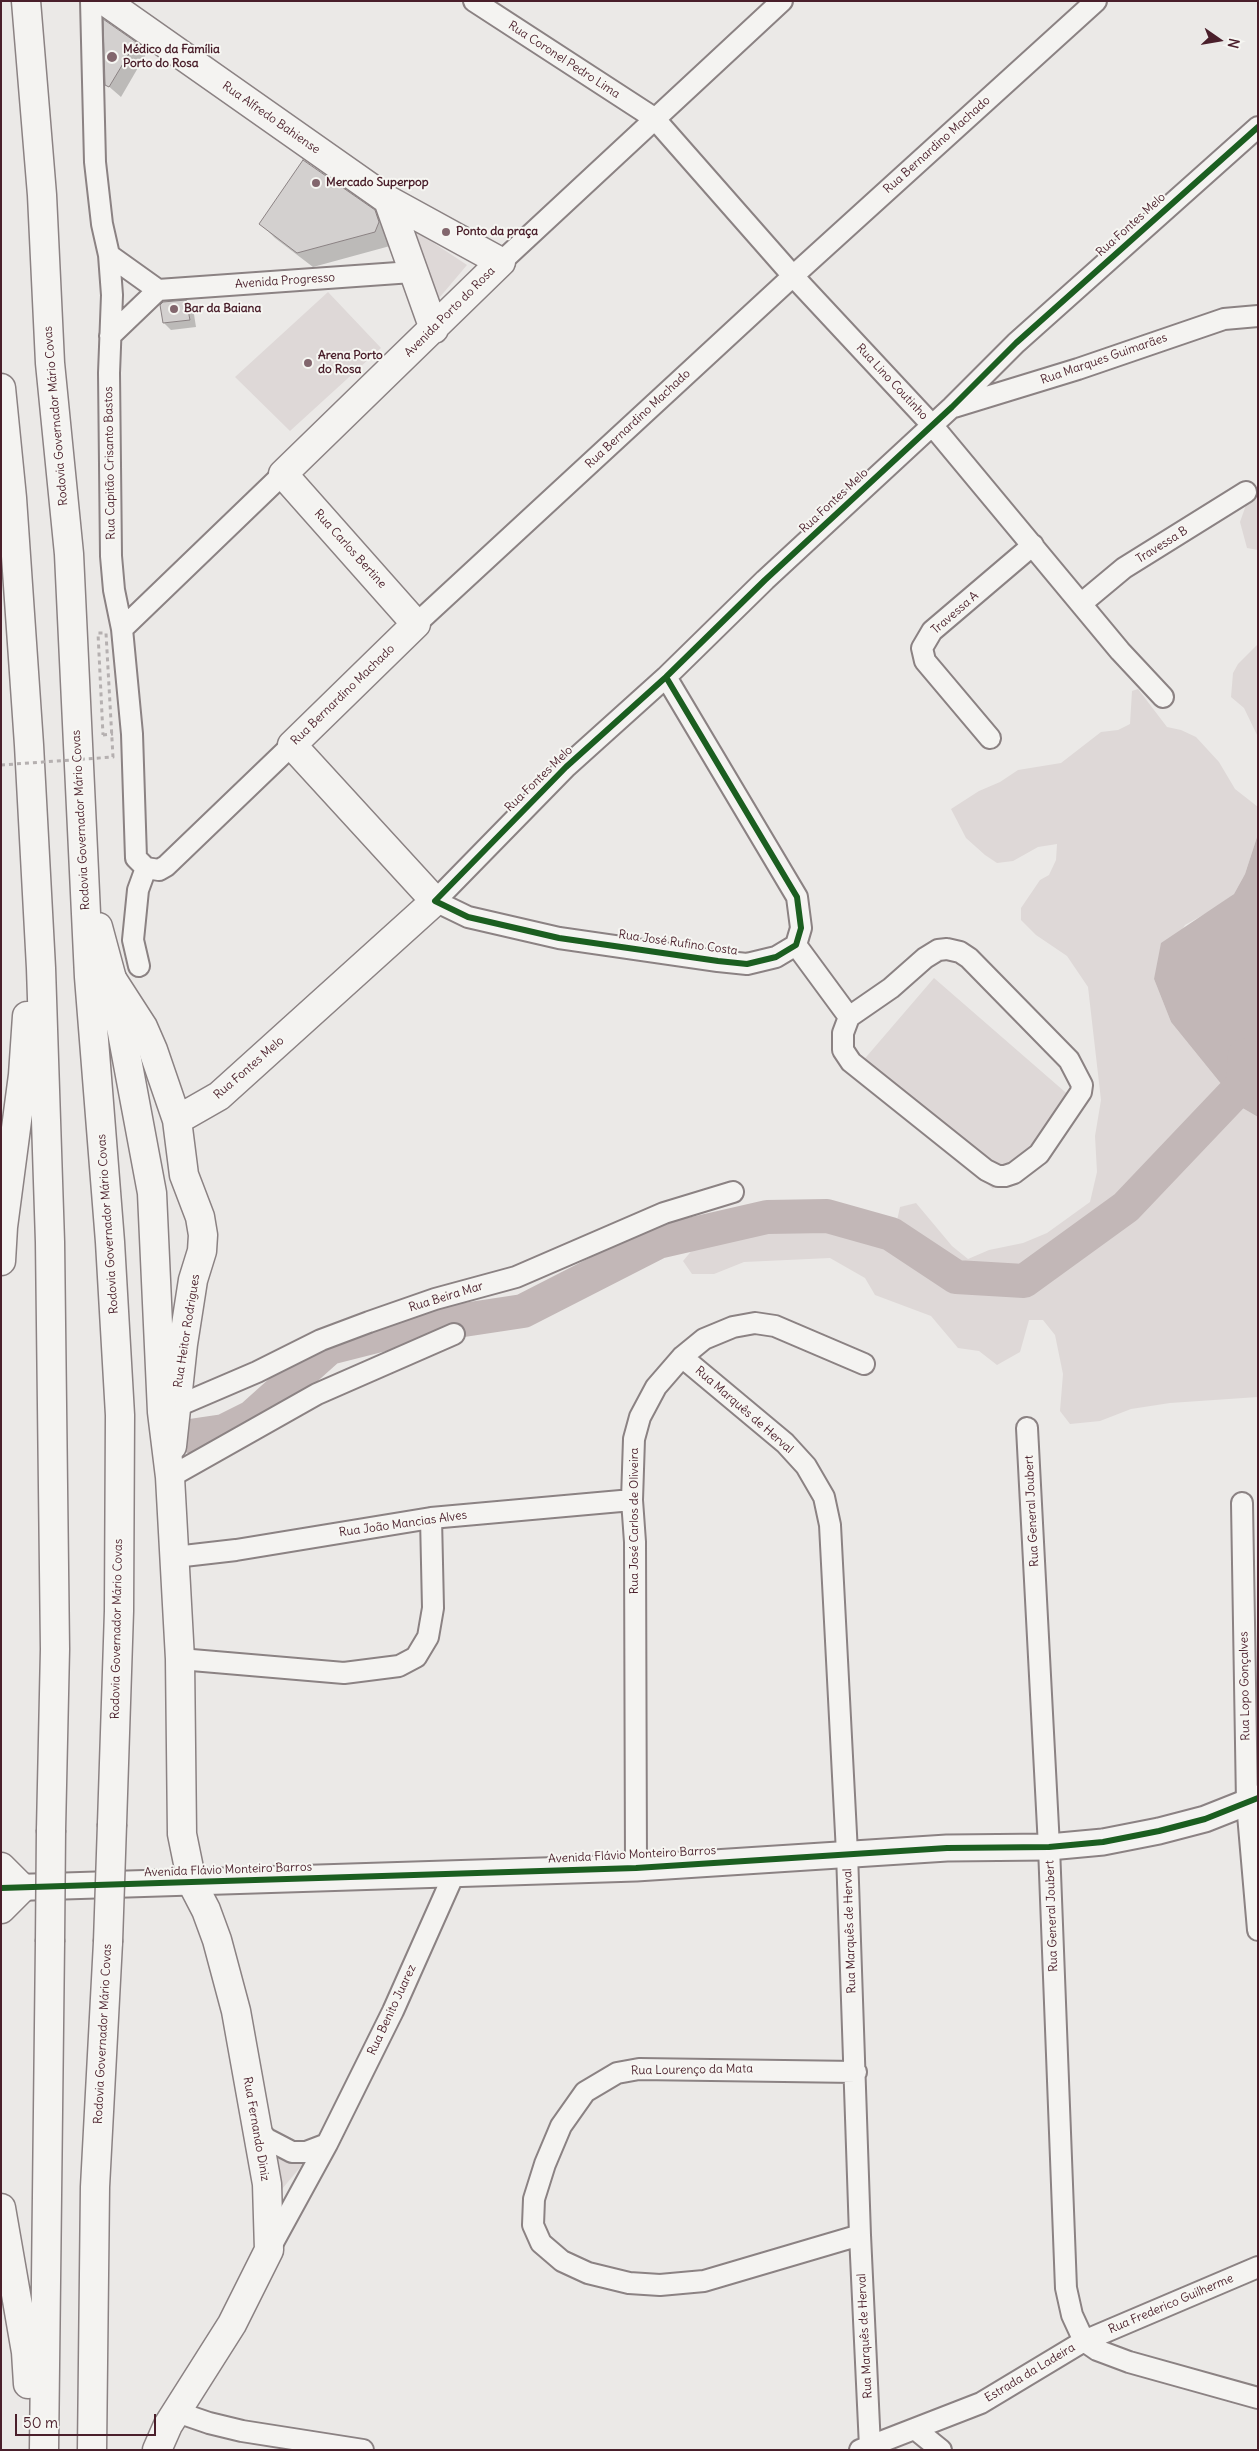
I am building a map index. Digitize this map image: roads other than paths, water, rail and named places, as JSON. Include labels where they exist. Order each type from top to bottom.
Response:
[{"type":"main road","name":"Rodovia Governador Mário Covas","points":[[26,1],[42,195],[50,363],[69,554],[89,977],[110,1242],[120,1415],[119,1611],[112,1824],[108,1942],[94,2187],[92,2450]]},
{"type":"main road","name":"Rua Alfredo Bahiense","points":[[105,1],[388,200],[501,262]]},
{"type":"main road","points":[[388,200],[412,272],[434,329]]},
{"type":"main road","name":"Avenida Porto do Rosa","points":[[283,474],[501,262]]},
{"type":"main road","points":[[1,388],[12,498],[29,745],[41,968],[50,1242],[55,1486],[55,1649],[50,1830],[44,2450]]},
{"type":"main road","name":"Rua Carlos Bertine","points":[[283,474],[416,624]]},
{"type":"main road","points":[[1,1261],[3,1228],[23,1075],[27,1021],[25,925],[8,764],[5,588],[12,498]]},
{"type":"main road","name":"Rua Bernardino Machado","points":[[292,744],[416,624]]},
{"type":"main road","name":"Rua José Rufino Costa","points":[[292,744],[435,901]]},
{"type":"main road","points":[[83,874],[112,978],[152,1193],[169,1439]]},
{"type":"main road","name":"Rua Fontes Melo","points":[[177,1120],[219,1096],[435,901]]},
{"type":"main road","name":"Rua Heitor Rodrigues","points":[[112,978],[143,1027],[177,1120],[184,1175],[200,1217],[204,1235],[202,1251],[193,1280],[169,1439]]},
{"type":"main road","name":"Rua Fernando Diniz","points":[[156,2450],[177,2412],[232,2324],[269,2250],[266,2184],[236,2011],[217,1940],[206,1910],[192,1883],[182,1834],[180,1659],[169,1439]]},
{"type":"main road","points":[[1,1867],[12,1888],[1,1909]]},
{"type":"main road","points":[[1,2208],[26,2352],[31,2450]]},
{"type":"street","name":"Rua Capitão Crisanto Bastos","points":[[91,1],[95,162],[102,224],[109,255],[112,295],[110,336],[111,556],[114,590],[122,629],[132,742],[136,858],[146,868]]},
{"type":"street","name":"Rua Coronel Pedro Lima","points":[[474,1],[654,118]]},
{"type":"street","name":"Avenida Porto do Rosa","points":[[501,262],[782,1]]},
{"type":"street","name":"Rua Bernardino Machado","points":[[416,624],[793,276],[1096,1]]},
{"type":"street","name":"Rua Lino Coutinho","points":[[654,118],[793,276],[932,425],[1120,651],[1163,697]]},
{"type":"street","name":"Rua Fontes Melo","points":[[435,901],[566,767],[666,677],[765,580],[952,408],[1016,343],[1258,127]]},
{"type":"street","points":[[109,255],[158,290],[110,336]]},
{"type":"street","name":"Avenida Progresso","points":[[158,290],[412,272]]},
{"type":"street","name":"Rua Marques Guimarães","points":[[952,408],[1078,369],[1224,319],[1258,316]]},
{"type":"street","name":"Avenida Porto do Rosa","points":[[122,629],[283,474]]},
{"type":"street","name":"Travessa B","points":[[1082,603],[1124,568],[1246,492]]},
{"type":"street","name":"Travessa A","points":[[990,738],[925,661],[922,648],[932,631],[1033,545]]},
{"type":"street","points":[[666,677],[796,897],[801,928],[796,945],[850,1016]]},
{"type":"street","name":"Rua Bernardino Machado","points":[[146,868],[159,870],[166,866],[292,744]]},
{"type":"street","points":[[139,966],[133,940],[138,890],[146,868]]},
{"type":"street","name":"Rua José Rufino Costa","points":[[435,901],[468,917],[559,938],[718,961],[747,964],[776,957],[796,945]]},
{"type":"street","points":[[938,950],[960,952],[969,958],[1069,1060],[1080,1078],[1081,1092],[1039,1154],[1014,1174],[998,1176],[986,1170],[851,1062],[843,1050],[842,1042],[850,1016],[891,988],[925,958],[938,950]]},
{"type":"street","name":"Rua Beira Mar","points":[[169,1439],[345,1331],[435,1300],[516,1277],[664,1213],[733,1192]]},
{"type":"street","name":"Rua José Carlos de Oliveira","points":[[636,1868],[635,1542],[632,1500],[634,1439],[640,1418],[656,1386],[682,1357],[704,1339],[734,1327],[755,1323],[775,1326],[864,1364]]},
{"type":"street","points":[[169,1439],[317,1394],[454,1334]]},
{"type":"street","name":"Rua Marquês de Herval","points":[[682,1357],[785,1442],[806,1466],[824,1497],[830,1525],[856,2072],[865,2448]]},
{"type":"street","name":"Rua General Joubert","points":[[1027,1428],[1049,1847],[1066,2288],[1072,2315],[1084,2341]]},
{"type":"street","name":"Rua João Mancias Alves","points":[[175,1557],[236,1550],[431,1518],[632,1500]]},
{"type":"street","name":"Rua Lopo Gonçalves","points":[[1242,1503],[1258,1930]]},
{"type":"street","points":[[180,1659],[344,1673],[398,1666],[416,1657],[428,1637],[434,1608],[431,1518]]},
{"type":"street","name":"Avenida Flávio Monteiro Barros","points":[[12,1888],[636,1868],[847,1853],[947,1848],[1049,1847],[1104,1842],[1159,1831],[1205,1819],[1253,1801]]},
{"type":"street","name":"Rua Benito Juarez","points":[[269,2250],[327,2144],[393,2012],[454,1874]]},
{"type":"street","name":"Rua Lourenço da Mata","points":[[856,2072],[639,2069],[617,2073],[585,2092],[561,2126],[545,2164],[534,2199],[533,2226],[541,2243],[562,2261],[588,2273],[628,2283],[660,2285],[704,2281],[860,2236]]},
{"type":"street","points":[[256,2128],[267,2140],[292,2152],[306,2152],[327,2144]]},
{"type":"street","name":"Rua Frederico Guilherme","points":[[1084,2341],[1258,2267]]},
{"type":"street","name":"Estrada da Ladeira","points":[[865,2448],[981,2403],[1084,2341],[1097,2350],[1129,2362],[1258,2398]]},
{"type":"street","points":[[177,2412],[209,2423],[242,2431],[362,2450]]},
{"type":"street","points":[[915,2429],[941,2450]]},
{"type":"waterway","points":[[190,1436],[224,1431],[252,1417],[329,1348],[404,1329],[523,1311],[658,1242],[767,1217],[827,1216],[891,1234],[956,1277],[1024,1281],[1126,1207],[1243,1084],[1245,1055]]},
{"type":"place","name":"Médico da Família Porto do Rosa","points":[[112,57]]},
{"type":"place","name":"Mercado Superpop","points":[[316,183]]},
{"type":"place","name":"Ponto da praça","points":[[446,232]]},
{"type":"place","name":"Bar da Baiana","points":[[174,309]]},
{"type":"place","name":"Arena Porto do Rosa","points":[[308,363]]}]
